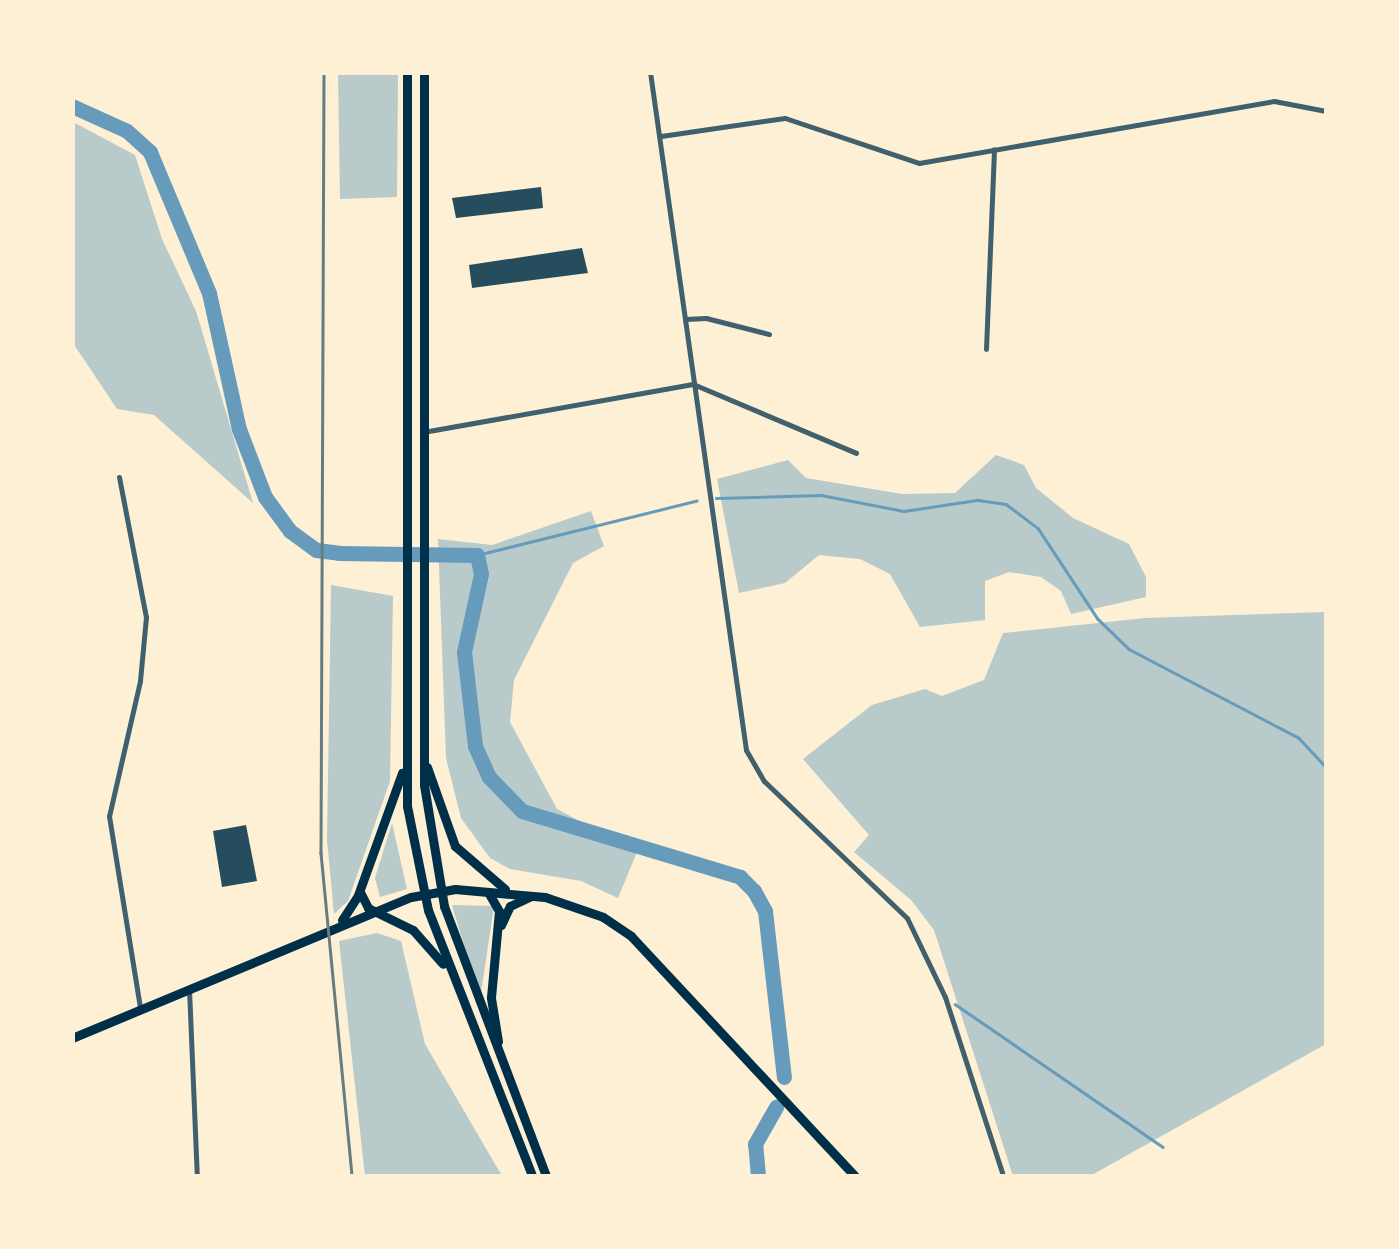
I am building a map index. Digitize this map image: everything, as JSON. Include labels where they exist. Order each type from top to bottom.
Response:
[{"type":"highway","points":[[407,72],[405,750],[423,894],[458,993],[532,1176]]},
{"type":"highway","points":[[424,72],[422,748],[439,890],[546,1176]]},
{"type":"highway","points":[[422,748],[455,846],[512,892]]},
{"type":"highway","points":[[341,922],[360,887],[405,750]]},
{"type":"highway","points":[[360,887],[372,911],[427,941],[458,993]]},
{"type":"highway","points":[[72,1038],[341,922],[423,894],[439,890],[512,892],[588,910],[631,936],[855,1176]]},
{"type":"highway","points":[[482,890],[498,902],[491,998],[504,1068]]},
{"type":"highway","points":[[498,932],[510,906],[533,896]]},
{"type":"street","points":[[650,72],[749,758],[764,781],[906,918],[945,997],[1003,1176]]},
{"type":"street","points":[[662,136],[785,118],[919,163],[1274,101],[1326,111]]},
{"type":"street","points":[[986,348],[994,150]]},
{"type":"street","points":[[685,319],[706,318],[769,334]]},
{"type":"street","points":[[420,432],[693,384],[856,452]]},
{"type":"street","points":[[118,477],[146,617],[140,681],[109,816],[140,1008]]},
{"type":"street","points":[[189,986],[198,1176]]},
{"type":"shaded area","points":[[338,73],[398,73],[397,197],[340,199]]},
{"type":"shaded area","points":[[73,122],[135,155],[162,239],[196,311],[253,503],[154,415],[117,409],[73,343]]},
{"type":"shaded area","points":[[996,455],[1024,465],[1036,488],[1073,518],[1129,544],[1146,577],[1146,597],[1071,614],[1061,591],[1041,577],[1009,572],[985,581],[985,620],[920,627],[890,574],[860,559],[819,555],[785,583],[739,593],[717,479],[788,460],[806,478],[902,494],[955,493]]},
{"type":"shaded area","points":[[591,511],[604,546],[573,563],[514,680],[510,722],[557,809],[637,852],[618,898],[581,881],[510,869],[490,858],[461,818],[446,758],[438,539],[492,545]]},
{"type":"shaded area","points":[[331,585],[393,596],[390,781],[348,901],[334,914],[327,840]]},
{"type":"shaded area","points":[[1326,612],[1326,1044],[1090,1176],[1013,1176],[934,930],[911,900],[854,852],[869,835],[803,759],[872,705],[925,689],[942,696],[984,680],[1003,633],[1145,618]]},
{"type":"shaded area","points":[[392,823],[407,889],[380,897],[375,878]]},
{"type":"shaded area","points":[[452,905],[494,906],[481,993],[464,946]]},
{"type":"shaded area","points":[[377,933],[401,941],[425,1044],[502,1176],[365,1176],[339,941]]},
{"type":"building","points":[[541,187],[543,208],[456,218],[452,198]]},
{"type":"building","points":[[582,248],[588,273],[472,288],[469,265]]},
{"type":"building","points":[[246,825],[257,881],[222,887],[213,831]]},
{"type":"waterway","points":[[72,106],[127,131],[150,152],[209,293],[239,429],[265,497],[290,531],[316,550],[339,553],[477,555],[481,574],[464,652],[475,746],[489,777],[522,811],[740,877],[754,891],[765,911],[784,1077]]},
{"type":"waterway","points":[[716,498],[821,495],[904,511],[978,500],[1006,504],[1038,528],[1098,619],[1129,649],[1299,738],[1326,767]]},
{"type":"waterway","points":[[477,555],[696,501]]},
{"type":"waterway","points":[[955,1004],[1163,1147]]},
{"type":"waterway","points":[[758,1176],[755,1144],[776,1107]]},
{"type":"railway","points":[[324,72],[321,853],[352,1176]]}]
